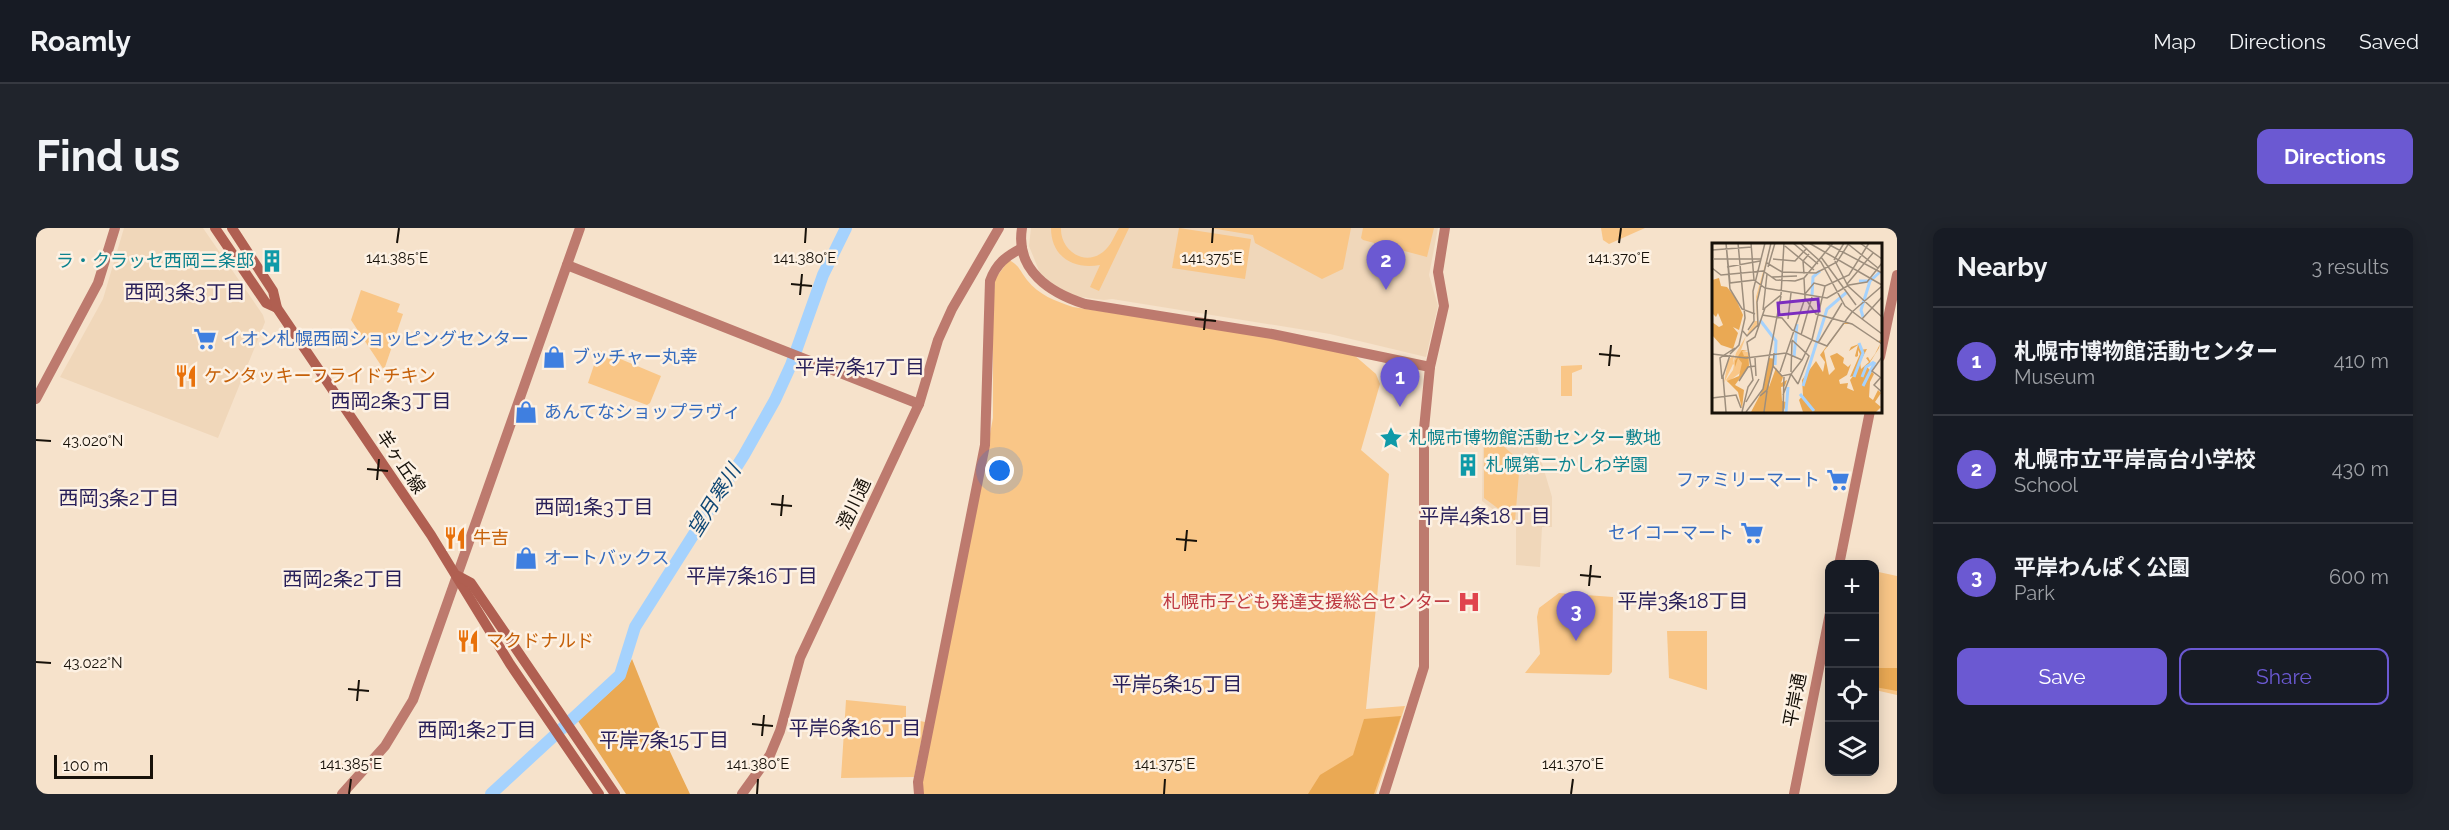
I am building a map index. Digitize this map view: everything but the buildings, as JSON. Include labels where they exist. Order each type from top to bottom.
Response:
[{"type":"main road","name":"羊ヶ丘線","points":[[215,228],[266,303],[277,308]]},
{"type":"main road","name":"羊ヶ丘線","points":[[232,228],[273,291],[277,308],[458,576],[466,595],[599,794]]},
{"type":"main road","name":"羊ヶ丘線","points":[[458,576],[471,583],[615,794]]},
{"type":"street","points":[[36,399],[98,283],[114,228]]},
{"type":"street","points":[[342,794],[385,746],[413,700],[580,228]]},
{"type":"street","name":"澄川通","points":[[742,794],[770,754],[780,731],[800,658],[919,404],[938,340],[952,309],[999,228]]},
{"type":"street","points":[[1022,228],[1022,248],[1036,276],[1053,292],[1085,304],[1272,334],[1430,367]]},
{"type":"street","points":[[1384,794],[1424,667],[1424,429],[1430,367],[1444,306],[1438,272],[1445,228]]},
{"type":"street","points":[[919,794],[918,782],[985,445],[990,281],[995,267],[1008,255],[1022,248]]},
{"type":"street","points":[[567,265],[919,404]]},
{"type":"street","points":[[1882,352],[1897,275]]},
{"type":"street","points":[[1840,560],[1870,412]]},
{"type":"street","name":"平岸通","points":[[1794,794],[1830,614]]},
{"type":"shaded area","points":[[124,228],[203,228],[263,315],[265,322],[218,438],[60,377],[103,299]]},
{"type":"shaded area","points":[[1031,228],[1438,228],[1429,275],[1438,306],[1426,357],[1330,334],[1112,299],[1073,296],[1062,292],[1040,273],[1029,246]]},
{"type":"shaded area","points":[[1051,228],[1061,228],[1064,243],[1069,249],[1074,254],[1088,258],[1106,250],[1119,228],[1129,228],[1099,291],[1090,287],[1100,265],[1081,265],[1066,259],[1055,247]]},
{"type":"shaded area","points":[[1179,228],[1251,239],[1245,279],[1172,268]]},
{"type":"shaded area","points":[[1210,228],[1351,228],[1343,269],[1322,279],[1255,243],[1253,235]]},
{"type":"shaded area","points":[[1363,228],[1434,228],[1427,257],[1363,240],[1361,238]]},
{"type":"shaded area","points":[[1601,228],[1645,228],[1609,244],[1603,240]]},
{"type":"shaded area","points":[[1009,260],[1042,294],[1073,307],[1271,337],[1354,355],[1376,374],[1380,384],[1361,450],[1389,474],[1366,709],[1405,706],[1376,794],[923,794],[922,785],[993,418],[995,279]]},
{"type":"shaded area","points":[[361,290],[400,304],[397,312],[403,314],[384,370],[351,320]]},
{"type":"shaded area","points":[[599,350],[661,376],[650,403],[647,405],[588,383]]},
{"type":"shaded area","points":[[1582,365],[1582,369],[1572,373],[1572,396],[1561,396],[1561,366]]},
{"type":"shaded area","points":[[1483,435],[1534,436],[1552,497],[1552,527],[1542,527],[1540,567],[1516,565],[1516,527],[1482,501]]},
{"type":"shaded area","points":[[1484,442],[1501,444],[1520,461],[1515,521],[1484,498]]},
{"type":"shaded area","points":[[1879,572],[1897,576],[1897,695],[1879,691]]},
{"type":"shaded area","points":[[1559,593],[1613,597],[1612,672],[1609,675],[1525,673],[1540,654],[1537,617],[1539,608]]},
{"type":"shaded area","points":[[1667,631],[1707,631],[1707,690],[1669,678]]},
{"type":"shaded area","points":[[632,659],[664,739],[690,794],[626,794],[578,721],[620,683]]},
{"type":"shaded area","points":[[1879,668],[1897,668],[1897,691],[1879,688]]},
{"type":"shaded area","points":[[846,700],[906,706],[906,718],[925,722],[914,777],[841,778]]},
{"type":"shaded area","points":[[1401,716],[1374,794],[1308,794],[1320,775],[1353,755],[1364,719]]},
{"type":"waterway","name":"望月寒川","points":[[491,794],[620,675],[635,627],[744,455],[775,400],[791,365],[823,275],[846,228]]},
{"type":"place","name":"ラ・クラッセ西岡三条邸","points":[[272,261]]},
{"type":"place","name":"札幌市立平岸高台小学校","points":[[1386,290]]},
{"type":"place","name":"イオン札幌西岡ショッピングセンター","points":[[205,339]]},
{"type":"place","name":"ブッチャー丸幸","points":[[554,357]]},
{"type":"place","name":"ケンタッキーフライドチキン","points":[[186,376]]},
{"type":"place","name":"札幌市博物館活動センター","points":[[1400,407]]},
{"type":"place","name":"あんてなショップラヴィ","points":[[526,412]]},
{"type":"place","name":"札幌市博物館活動センター敷地","points":[[1391,438]]},
{"type":"place","name":"札幌第二かしわ学園","points":[[1468,465]]},
{"type":"place","name":"ファミリーマート","points":[[1838,480]]},
{"type":"place","name":"セイコーマート","points":[[1752,533]]},
{"type":"place","name":"牛吉","points":[[455,538]]},
{"type":"place","name":"オートバックス","points":[[526,558]]},
{"type":"place","name":"札幌市子ども発達支援総合センター","points":[[1469,602]]},
{"type":"place","name":"マクドナルド","points":[[468,641]]},
{"type":"place","name":"平岸わんぱく公園","points":[[1576,641]]},
{"type":"district","name":"西岡3条3丁目","points":[[185,292]]},
{"type":"district","name":"平岸7条17丁目","points":[[860,367]]},
{"type":"district","name":"西岡2条3丁目","points":[[391,401]]},
{"type":"district","name":"西岡3条2丁目","points":[[119,498]]},
{"type":"district","name":"西岡1条3丁目","points":[[594,507]]},
{"type":"district","name":"平岸4条18丁目","points":[[1485,516]]},
{"type":"district","name":"平岸7条16丁目","points":[[752,576]]},
{"type":"district","name":"西岡2条2丁目","points":[[343,579]]},
{"type":"district","name":"平岸3条18丁目","points":[[1683,601]]},
{"type":"district","name":"平岸5条15丁目","points":[[1177,684]]},
{"type":"district","name":"平岸6条16丁目","points":[[855,728]]},
{"type":"district","name":"西岡1条2丁目","points":[[477,730]]},
{"type":"district","name":"平岸7条15丁目","points":[[664,740]]}]
